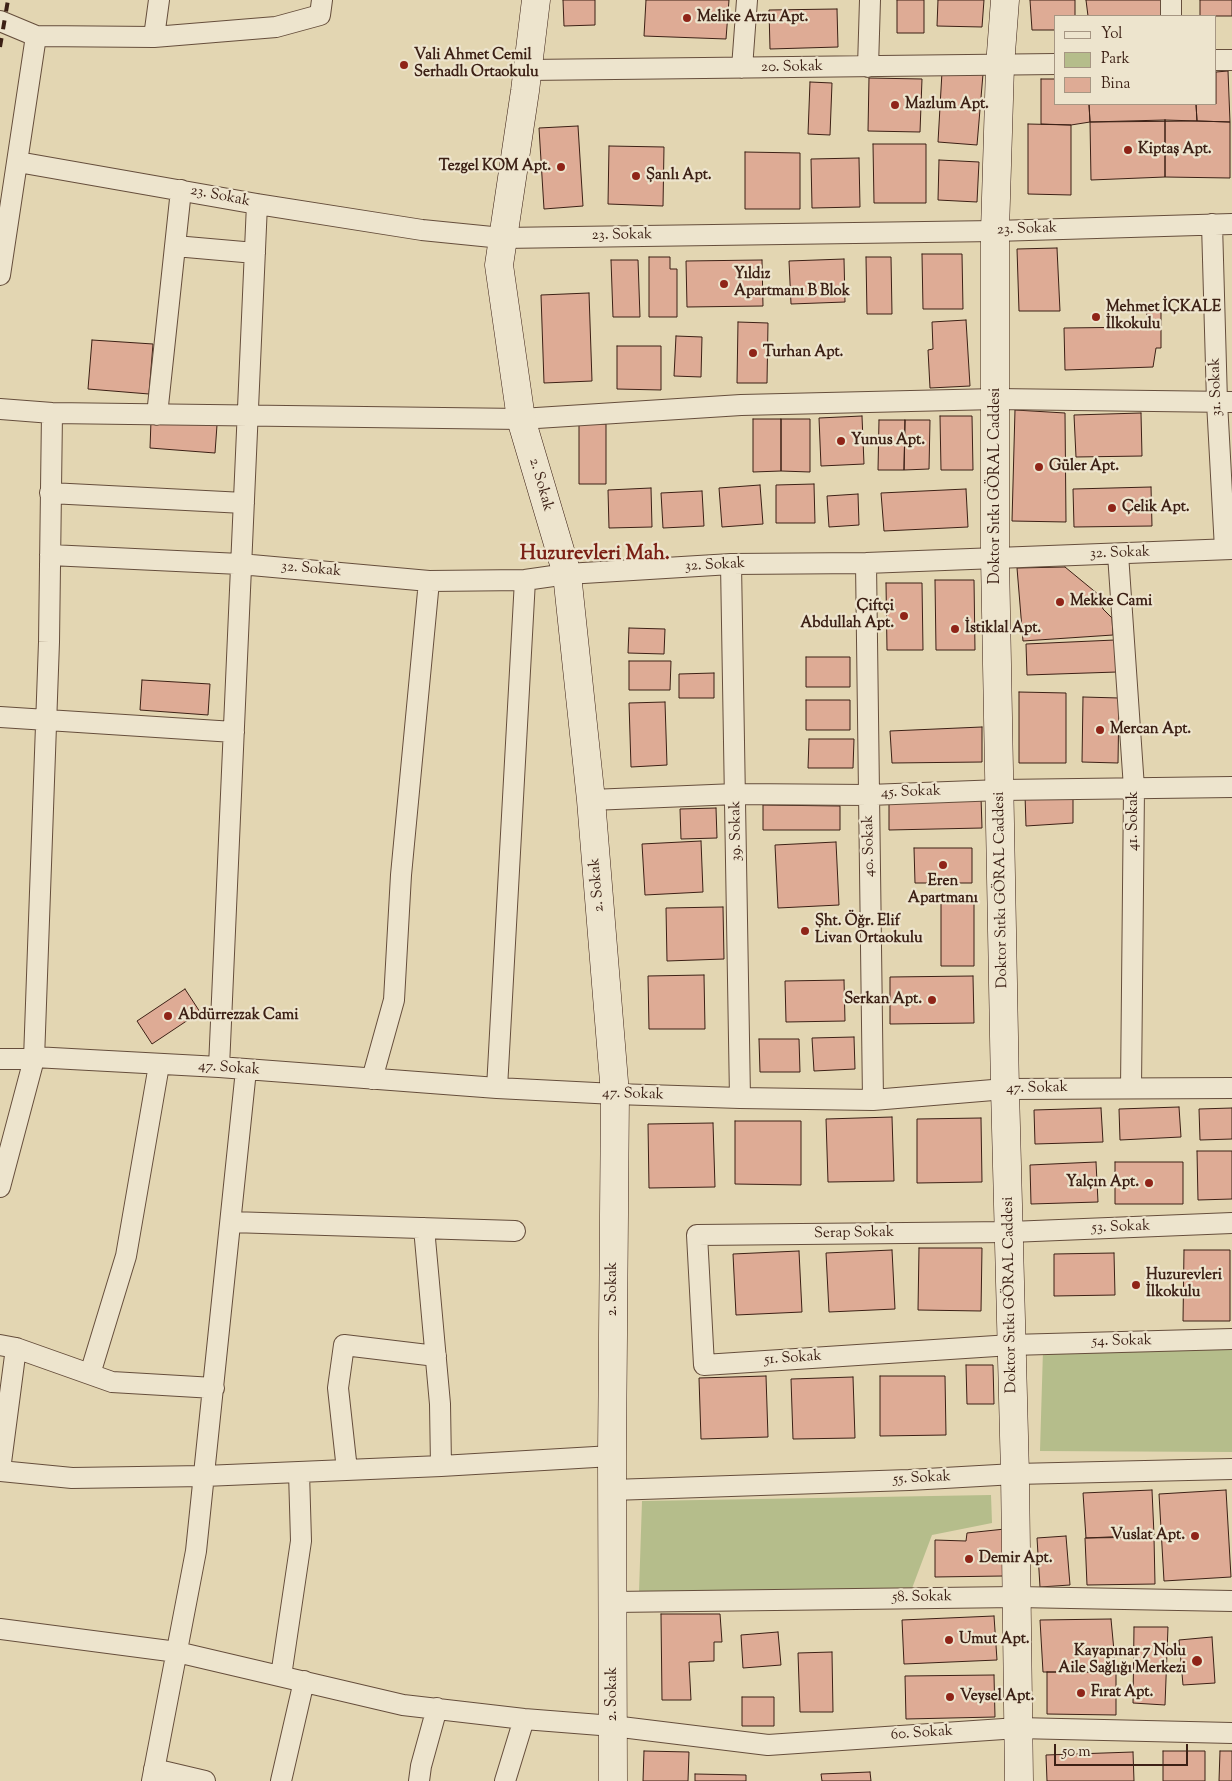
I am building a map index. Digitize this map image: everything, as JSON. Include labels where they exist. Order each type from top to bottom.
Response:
[{"type":"street","points":[[154,36],[158,0]]},
{"type":"street","points":[[0,21],[36,36],[154,36],[276,27],[320,15],[322,0]]},
{"type":"street","name":"2. Sokak","points":[[536,0],[499,265],[521,419],[566,574],[591,800],[615,1094],[612,1781]]},
{"type":"street","points":[[742,68],[747,0]]},
{"type":"street","points":[[868,67],[870,0]]},
{"type":"street","name":"Doktor Sıtkı GÖRAL Caddesi","points":[[1005,0],[1000,66],[995,231],[995,558],[1020,1781]]},
{"type":"street","points":[[1171,0],[1171,15]]},
{"type":"street","points":[[0,275],[36,36]]},
{"type":"street","points":[[1217,60],[1232,60]]},
{"type":"street","name":"20. Sokak","points":[[527,70],[1054,64]]},
{"type":"street","name":"23. Sokak","points":[[18,162],[257,204],[422,230],[502,238],[995,231],[1232,224]]},
{"type":"street","points":[[157,415],[180,190]]},
{"type":"street","points":[[219,1067],[257,204]]},
{"type":"street","name":"31. Sokak","points":[[1212,224],[1224,402],[1228,549]]},
{"type":"street","points":[[175,246],[255,253]]},
{"type":"street","points":[[0,409],[52,413],[521,419],[741,405],[996,399],[1224,402]]},
{"type":"street","points":[[0,1187],[34,1058],[46,720],[52,413]]},
{"type":"street","points":[[50,493],[244,503]]},
{"type":"street","name":"32. Sokak","points":[[50,555],[240,564],[429,581],[525,580],[566,574],[732,564],[866,563],[1228,549]]},
{"type":"street","name":"41. Sokak","points":[[1118,554],[1134,788],[1131,1088]]},
{"type":"street","name":"40. Sokak","points":[[866,563],[873,1100]]},
{"type":"street","name":"39. Sokak","points":[[732,564],[740,1098]]},
{"type":"street","points":[[497,1088],[525,580]]},
{"type":"street","points":[[372,1079],[394,1000],[403,856],[429,581]]},
{"type":"street","points":[[0,717],[234,732]]},
{"type":"street","name":"45. Sokak","points":[[591,800],[736,794],[869,795],[1001,790],[1232,787]]},
{"type":"street","name":"47. Sokak","points":[[0,1059],[34,1058],[219,1067],[497,1088],[740,1098],[873,1100],[1005,1089],[1232,1088]]},
{"type":"street","points":[[90,1374],[126,1256],[159,1065]]},
{"type":"street","points":[[205,1781],[153,1775],[196,1551],[246,1070]]},
{"type":"street","points":[[231,1222],[516,1231]]},
{"type":"street","name":"53. Sokak","points":[[1010,1232],[1232,1223]]},
{"type":"street","points":[[424,1228],[440,1404],[441,1466]]},
{"type":"street","name":"Serap Sokak","points":[[697,1235],[1010,1232]]},
{"type":"street","name":"51. Sokak","points":[[697,1235],[704,1365],[1011,1345]]},
{"type":"street","name":"54. Sokak","points":[[1011,1345],[1232,1339]]},
{"type":"street","points":[[347,1470],[338,1388],[344,1345],[436,1356]]},
{"type":"street","points":[[214,1388],[112,1382],[8,1346],[0,1470],[72,1478],[204,1476],[441,1466],[612,1456]]},
{"type":"street","name":"55. Sokak","points":[[612,1490],[909,1480],[1015,1474],[1232,1469]]},
{"type":"street","points":[[281,1676],[301,1541],[299,1472]]},
{"type":"street","name":"58. Sokak","points":[[613,1602],[1017,1597],[1232,1602]]},
{"type":"street","name":"60. Sokak","points":[[0,1629],[177,1652],[403,1705],[524,1719],[613,1726],[768,1745],[1018,1728],[1232,1733]]},
{"type":"street","points":[[282,1781],[304,1681]]},
{"type":"street","points":[[419,1781],[421,1766],[437,1708]]},
{"type":"street","points":[[506,1781],[524,1719]]},
{"type":"green space","points":[[1043,1350],[1232,1350],[1232,1452],[1040,1451]]},
{"type":"green space","points":[[991,1495],[992,1523],[932,1535],[911,1591],[639,1592],[642,1501]]},
{"type":"building","points":[[563,0],[595,0],[595,25],[564,26]]},
{"type":"building","name":"Melike Arzu Apt.","points":[[646,0],[729,0],[726,39],[644,36]]},
{"type":"building","points":[[897,0],[924,0],[924,33],[897,33]]},
{"type":"building","points":[[938,0],[984,0],[982,27],[937,26]]},
{"type":"building","points":[[1030,0],[1075,0],[1075,15],[1054,15],[1054,30],[1032,30]]},
{"type":"building","points":[[1086,0],[1162,0],[1163,15],[1088,15]]},
{"type":"building","points":[[1200,0],[1232,0],[1232,16],[1200,15]]},
{"type":"building","points":[[837,9],[838,47],[770,49],[769,10]]},
{"type":"building","points":[[1228,71],[1230,122],[1197,121],[1196,105],[1217,105],[1217,72]]},
{"type":"building","points":[[942,72],[983,74],[977,145],[938,142]]},
{"type":"building","name":"Mazlum Apt.","points":[[869,78],[922,79],[920,132],[868,131]]},
{"type":"building","points":[[1041,79],[1054,79],[1054,105],[1089,105],[1090,122],[1071,125],[1041,124]]},
{"type":"building","points":[[810,82],[832,83],[830,135],[808,134]]},
{"type":"building","points":[[1089,105],[1196,105],[1197,121],[1090,122]]},
{"type":"building","points":[[1165,120],[1230,122],[1230,178],[1165,177]]},
{"type":"building","name":"Kiptaş Apt.","points":[[1165,120],[1165,177],[1091,180],[1090,122]]},
{"type":"building","points":[[1028,124],[1071,125],[1071,195],[1028,194]]},
{"type":"building","name":"Tezgel KOM Apt.","points":[[578,126],[583,206],[544,209],[539,128]]},
{"type":"building","points":[[873,144],[926,144],[926,203],[874,203]]},
{"type":"building","name":"Şanlı Apt.","points":[[609,146],[664,147],[663,206],[608,204]]},
{"type":"building","points":[[745,152],[800,153],[800,209],[745,209]]},
{"type":"building","points":[[859,158],[860,207],[812,208],[811,159]]},
{"type":"building","points":[[939,160],[979,162],[977,202],[938,200]]},
{"type":"building","points":[[1057,248],[1060,311],[1019,311],[1017,249]]},
{"type":"building","points":[[922,254],[962,254],[963,309],[923,309]]},
{"type":"building","points":[[649,257],[670,257],[670,269],[677,269],[677,317],[649,317]]},
{"type":"building","points":[[866,257],[891,257],[892,314],[867,314]]},
{"type":"building","points":[[844,259],[845,302],[791,304],[789,261]]},
{"type":"building","points":[[611,260],[638,260],[640,317],[613,317]]},
{"type":"building","name":"Yıldız Apartmanı B Blok","points":[[762,260],[763,306],[687,307],[686,261]]},
{"type":"building","points":[[589,293],[592,381],[544,383],[541,295]]},
{"type":"building","points":[[1161,310],[1161,348],[1156,348],[1153,367],[1065,370],[1064,328],[1146,327],[1147,311]]},
{"type":"building","points":[[966,320],[970,386],[930,388],[928,350],[933,349],[932,322]]},
{"type":"building","name":"Turhan Apt.","points":[[738,322],[768,323],[767,383],[737,383]]},
{"type":"building","points":[[676,336],[702,337],[701,377],[674,376]]},
{"type":"building","points":[[92,340],[153,344],[149,394],[88,389]]},
{"type":"building","points":[[617,346],[661,346],[661,390],[617,389]]},
{"type":"building","name":"Güler Apt.","points":[[1015,410],[1065,413],[1066,522],[1012,521]]},
{"type":"building","points":[[1141,413],[1142,456],[1076,457],[1074,415]]},
{"type":"building","name":"Yunus Apt.","points":[[862,416],[864,464],[821,466],[819,418]]},
{"type":"building","points":[[940,416],[972,416],[973,470],[941,470]]},
{"type":"building","points":[[753,419],[781,419],[781,471],[753,472]]},
{"type":"building","points":[[781,419],[810,419],[810,472],[781,471]]},
{"type":"building","points":[[879,420],[905,420],[904,470],[878,470]]},
{"type":"building","points":[[905,420],[930,420],[929,469],[904,470]]},
{"type":"building","points":[[151,421],[217,425],[215,453],[150,448]]},
{"type":"building","points":[[579,424],[606,424],[606,484],[579,484]]},
{"type":"building","points":[[814,484],[815,523],[776,523],[776,485]]},
{"type":"building","points":[[760,485],[763,524],[722,527],[719,488]]},
{"type":"building","name":"Çelik Apt.","points":[[1151,487],[1152,526],[1074,527],[1073,489]]},
{"type":"building","points":[[651,488],[652,527],[609,528],[608,490]]},
{"type":"building","points":[[966,489],[968,527],[884,531],[881,493]]},
{"type":"building","points":[[702,491],[704,526],[663,528],[661,493]]},
{"type":"building","points":[[858,494],[859,525],[829,527],[827,496]]},
{"type":"building","name":"Mekke Cami","points":[[1065,567],[1099,595],[1103,609],[1112,618],[1113,635],[1023,641],[1017,568]]},
{"type":"building","name":"İstiklal Apt.","points":[[935,580],[974,580],[975,650],[936,650]]},
{"type":"building","name":"Çiftçi Abdullah Apt.","points":[[886,583],[922,583],[923,650],[887,650]]},
{"type":"building","points":[[629,628],[665,629],[664,654],[628,653]]},
{"type":"building","points":[[1115,640],[1117,672],[1027,675],[1026,644]]},
{"type":"building","points":[[806,657],[850,657],[850,687],[806,687]]},
{"type":"building","points":[[629,661],[671,661],[670,690],[629,690]]},
{"type":"building","points":[[714,673],[714,698],[679,698],[679,674]]},
{"type":"building","points":[[142,680],[210,684],[208,715],[140,710]]},
{"type":"building","points":[[1019,692],[1066,693],[1066,763],[1019,763]]},
{"type":"building","name":"Mercan Apt.","points":[[1083,697],[1119,698],[1118,763],[1082,762]]},
{"type":"building","points":[[806,700],[850,700],[850,730],[806,730]]},
{"type":"building","points":[[665,702],[667,765],[631,767],[629,703]]},
{"type":"building","points":[[982,727],[982,762],[892,763],[890,731]]},
{"type":"building","points":[[809,739],[854,739],[853,768],[808,768]]},
{"type":"building","points":[[1025,795],[1073,795],[1073,823],[1026,826]]},
{"type":"building","points":[[981,797],[982,828],[889,830],[889,800]]},
{"type":"building","points":[[763,805],[840,806],[840,830],[763,830]]},
{"type":"building","points":[[716,808],[717,838],[681,839],[680,809]]},
{"type":"building","points":[[701,841],[703,892],[645,895],[642,844]]},
{"type":"building","points":[[836,842],[839,905],[778,908],[775,845]]},
{"type":"building","name":"Eren Apartmanı","points":[[914,848],[972,848],[972,883],[915,883]]},
{"type":"building","points":[[941,900],[974,900],[974,966],[941,966]]},
{"type":"building","points":[[723,907],[724,959],[667,961],[666,908]]},
{"type":"building","points":[[704,975],[705,1029],[649,1029],[648,976]]},
{"type":"building","name":"Serkan Apt.","points":[[973,976],[974,1023],[890,1024],[890,977]]},
{"type":"building","points":[[844,980],[845,1021],[786,1022],[785,981]]},
{"type":"building","name":"Abdürrezzak Cami","points":[[185,989],[200,1012],[152,1044],[137,1021]]},
{"type":"building","points":[[854,1037],[855,1069],[814,1071],[812,1038]]},
{"type":"building","points":[[759,1039],[799,1039],[800,1072],[760,1072]]},
{"type":"building","points":[[1179,1107],[1181,1137],[1120,1140],[1119,1109]]},
{"type":"building","points":[[1101,1108],[1103,1142],[1035,1144],[1034,1110]]},
{"type":"building","points":[[1232,1108],[1232,1139],[1200,1140],[1199,1109]]},
{"type":"building","points":[[892,1117],[894,1181],[828,1182],[826,1119]]},
{"type":"building","points":[[981,1118],[982,1182],[917,1183],[917,1119]]},
{"type":"building","points":[[735,1121],[801,1121],[801,1185],[735,1184]]},
{"type":"building","points":[[713,1123],[715,1187],[649,1188],[648,1124]]},
{"type":"building","points":[[1197,1151],[1232,1151],[1232,1199],[1198,1200]]},
{"type":"building","points":[[1096,1162],[1098,1202],[1031,1204],[1030,1165]]},
{"type":"building","name":"Yalçın Apt.","points":[[1115,1162],[1183,1162],[1183,1204],[1115,1204]]},
{"type":"building","points":[[919,1248],[982,1248],[981,1311],[918,1310]]},
{"type":"building","points":[[892,1250],[895,1309],[829,1312],[826,1253]]},
{"type":"building","points":[[1184,1250],[1230,1250],[1230,1321],[1183,1321]]},
{"type":"building","points":[[799,1251],[802,1312],[736,1315],[733,1254]]},
{"type":"building","points":[[1114,1253],[1115,1295],[1054,1296],[1054,1254]]},
{"type":"building","points":[[966,1365],[993,1365],[994,1404],[967,1404]]},
{"type":"building","points":[[766,1376],[768,1437],[701,1439],[699,1378]]},
{"type":"building","points":[[880,1376],[945,1376],[946,1435],[880,1436]]},
{"type":"building","points":[[853,1377],[855,1438],[793,1439],[791,1379]]},
{"type":"building","points":[[1152,1490],[1154,1535],[1086,1538],[1083,1493]]},
{"type":"building","name":"Vuslat Apt.","points":[[1226,1490],[1231,1577],[1164,1581],[1159,1494]]},
{"type":"building","name":"Demir Apt.","points":[[1005,1529],[1003,1576],[935,1577],[935,1540],[966,1541],[967,1533]]},
{"type":"building","points":[[1066,1536],[1070,1585],[1040,1587],[1037,1538]]},
{"type":"building","points":[[1154,1537],[1155,1584],[1087,1585],[1085,1538]]},
{"type":"building","points":[[661,1614],[720,1614],[722,1642],[714,1642],[714,1661],[689,1662],[691,1700],[662,1700]]},
{"type":"building","name":"Umut Apt.","points":[[994,1616],[997,1660],[904,1664],[902,1620]]},
{"type":"building","points":[[1111,1619],[1116,1672],[1043,1672],[1040,1620]]},
{"type":"building","points":[[1134,1627],[1168,1627],[1165,1705],[1133,1703]]},
{"type":"building","points":[[778,1632],[781,1665],[743,1668],[741,1635]]},
{"type":"building","name":"Kayapınar 7 Nolu Aile Sağlığı Merkezi","points":[[1212,1637],[1215,1683],[1183,1685],[1179,1640]]},
{"type":"building","points":[[832,1652],[833,1712],[800,1712],[798,1653]]},
{"type":"building","name":"Fırat Apt.","points":[[1047,1672],[1116,1672],[1116,1715],[1047,1714]]},
{"type":"building","name":"Veysel Apt.","points":[[994,1675],[995,1717],[906,1719],[905,1676]]},
{"type":"building","points":[[742,1697],[774,1697],[774,1726],[742,1726]]},
{"type":"building","points":[[644,1751],[689,1752],[688,1781],[643,1781]]},
{"type":"building","points":[[1163,1751],[1205,1751],[1205,1781],[1163,1781]]},
{"type":"building","points":[[1220,1751],[1232,1751],[1232,1781],[1219,1781]]},
{"type":"building","points":[[1133,1752],[1134,1781],[1047,1781],[1046,1755]]},
{"type":"building","points":[[870,1772],[871,1781],[822,1781],[821,1774]]},
{"type":"building","points":[[695,1774],[746,1775],[746,1781],[695,1781]]},
{"type":"railway","points":[[0,47],[8,0]]},
{"type":"place","name":"Melike Arzu Apt.","points":[[687,18]]},
{"type":"place","name":"Vali Ahmet Cemil Serhadlı Ortaokulu","points":[[404,65]]},
{"type":"place","name":"Mazlum Apt.","points":[[895,105]]},
{"type":"place","name":"Kiptaş Apt.","points":[[1128,150]]},
{"type":"place","name":"Tezgel KOM Apt.","points":[[561,167]]},
{"type":"place","name":"Şanlı Apt.","points":[[636,176]]},
{"type":"place","name":"Yıldız Apartmanı B Blok","points":[[724,284]]},
{"type":"place","name":"Mehmet İÇKALE İlkokulu","points":[[1096,317]]},
{"type":"place","name":"Turhan Apt.","points":[[753,353]]},
{"type":"place","name":"Yunus Apt.","points":[[841,441]]},
{"type":"place","name":"Güler Apt.","points":[[1039,467]]},
{"type":"place","name":"Çelik Apt.","points":[[1112,508]]},
{"type":"place","name":"Mekke Cami","points":[[1060,602]]},
{"type":"place","name":"Çiftçi Abdullah Apt.","points":[[904,616]]},
{"type":"place","name":"İstiklal Apt.","points":[[955,629]]},
{"type":"place","name":"Mercan Apt.","points":[[1100,730]]},
{"type":"place","name":"Eren Apartmanı","points":[[943,865]]},
{"type":"place","name":"Şht. Öğr. Elif Livan Ortaokulu","points":[[805,931]]},
{"type":"place","name":"Serkan Apt.","points":[[932,1000]]},
{"type":"place","name":"Abdürrezzak Cami","points":[[168,1016]]},
{"type":"place","name":"Yalçın Apt.","points":[[1149,1183]]},
{"type":"place","name":"Huzurevleri İlkokulu","points":[[1136,1285]]},
{"type":"place","name":"Vuslat Apt.","points":[[1195,1536]]},
{"type":"place","name":"Demir Apt.","points":[[969,1559]]},
{"type":"place","name":"Umut Apt.","points":[[949,1640]]},
{"type":"place","name":"Kayapınar 7 Nolu Aile Sağlığı Merkezi","points":[[1197,1661]]},
{"type":"place","name":"Fırat Apt.","points":[[1081,1693]]},
{"type":"place","name":"Veysel Apt.","points":[[950,1697]]},
{"type":"district","name":"Huzurevleri Mah.","points":[[595,556]]}]
